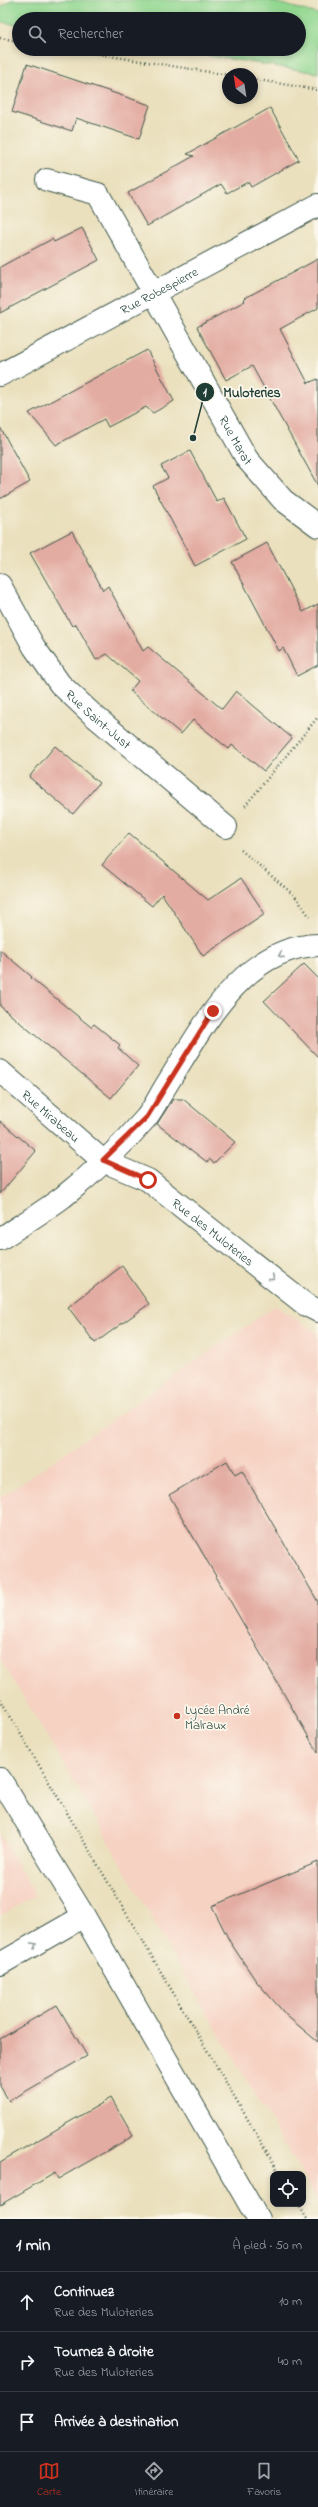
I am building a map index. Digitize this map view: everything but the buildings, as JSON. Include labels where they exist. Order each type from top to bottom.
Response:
[{"type":"street","name":"Rue Marat","points":[[47,180],[98,194],[247,459],[283,500],[318,526]]},
{"type":"street","name":"Rue Robespierre","points":[[0,375],[318,205]]},
{"type":"street","name":"Rue Saint-Just","points":[[0,585],[34,647],[60,684],[92,714],[226,827]]},
{"type":"street","points":[[0,1239],[62,1197],[147,1117],[213,1011],[235,986],[258,966],[279,954],[317,945]]},
{"type":"street","name":"Rue Mirabeau","points":[[0,1071],[103,1160]]},
{"type":"street","name":"Rue des Muloteries","points":[[103,1160],[148,1180],[306,1305],[318,1311]]},
{"type":"street","points":[[0,1779],[84,1916],[258,2219]]},
{"type":"street","points":[[0,1964],[84,1916]]},
{"type":"path","points":[[0,38],[12,40]]},
{"type":"path","points":[[110,56],[222,74]]},
{"type":"path","points":[[258,80],[318,90]]},
{"type":"path","points":[[317,945],[309,913],[295,896],[229,840],[226,827],[290,754],[318,717]]},
{"type":"path","points":[[0,1699],[278,2171]]},
{"type":"path","points":[[300,2207],[306,2219]]},
{"type":"shaded area","name":"Lycée André Malraux","points":[[275,1306],[318,1333],[318,2201],[306,2181],[306,2171],[300,2171],[179,1966],[70,1774],[0,1659],[0,1498]]},
{"type":"shaded area","points":[[0,1834],[35,1896],[0,1916]]},
{"type":"green space","points":[[11,0],[267,0],[318,14],[318,73],[212,56],[306,56],[306,12],[12,12],[12,24],[0,22],[0,8]]},
{"type":"place","name":"Muloteries","points":[[193,438]]},
{"type":"place","name":"Lycée André Malraux","points":[[177,1716]]},
{"type":"route","points":[[148,1180],[103,1160],[147,1117],[213,1011]]}]
